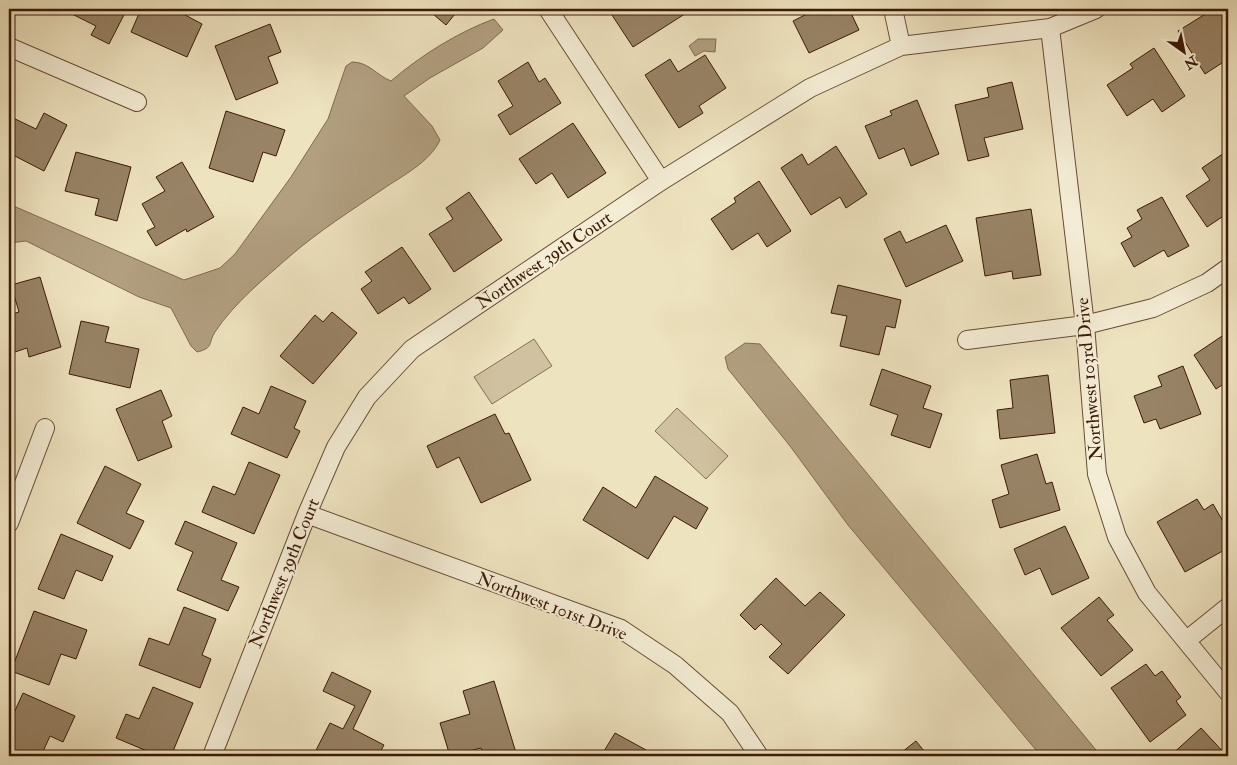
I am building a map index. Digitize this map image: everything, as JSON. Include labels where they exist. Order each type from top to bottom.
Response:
[{"type":"street","points":[[548,9],[661,181]]},
{"type":"street","points":[[893,9],[902,46]]},
{"type":"street","name":"Northwest 39th Court","points":[[212,756],[307,514],[336,447],[367,396],[412,349],[661,181],[810,88],[902,46],[1050,28],[1096,9]]},
{"type":"street","name":"Northwest 103rd Drive","points":[[1050,28],[1085,325],[1097,474],[1117,537],[1147,593],[1228,692]]},
{"type":"street","points":[[9,47],[137,102]]},
{"type":"street","points":[[967,340],[1085,325],[1153,308],[1207,283],[1228,268]]},
{"type":"street","points":[[9,523],[45,428]]},
{"type":"street","name":"Northwest 101st Drive","points":[[307,514],[622,629],[675,664],[730,713],[759,756]]},
{"type":"street","points":[[1187,640],[1228,607]]},
{"type":"shaded area","points":[[494,19],[503,30],[483,48],[430,78],[404,96],[432,126],[440,140],[430,155],[415,168],[336,221],[290,256],[250,291],[231,311],[215,332],[210,345],[206,349],[197,352],[191,346],[171,308],[139,297],[26,241],[9,243],[9,204],[184,280],[220,268],[235,254],[291,177],[328,119],[346,66],[352,62],[363,64],[391,81],[440,46],[480,24]]},
{"type":"shaded area","points":[[698,39],[716,39],[715,52],[704,51],[695,56],[689,46]]},
{"type":"shaded area","points":[[534,339],[552,366],[492,404],[474,377]]},
{"type":"shaded area","points":[[745,343],[760,344],[1101,756],[1041,756],[848,525],[790,446],[728,369],[725,357]]},
{"type":"shaded area","points":[[677,408],[728,456],[706,479],[655,431]]},
{"type":"building","points":[[62,9],[127,9],[109,44],[91,35],[96,26]]},
{"type":"building","points":[[141,9],[174,9],[202,24],[187,57],[131,32]]},
{"type":"building","points":[[427,9],[459,9],[446,25]]},
{"type":"building","points":[[608,9],[690,9],[691,10],[633,47]]},
{"type":"building","points":[[817,9],[849,9],[859,30],[809,53],[793,21]]},
{"type":"building","points":[[1204,9],[1228,9],[1228,59],[1205,74],[1178,31],[1207,13]]},
{"type":"building","points":[[270,24],[281,52],[268,57],[278,83],[236,100],[215,46]]},
{"type":"building","points":[[1154,48],[1185,96],[1162,112],[1153,99],[1127,116],[1107,85],[1133,68],[1130,64]]},
{"type":"building","points":[[705,55],[726,88],[699,106],[703,113],[679,128],[645,75],[670,59],[678,72]]},
{"type":"building","points":[[528,62],[539,82],[545,78],[561,103],[510,135],[498,115],[513,106],[498,81]]},
{"type":"building","points":[[1012,82],[1023,129],[984,138],[989,156],[968,161],[955,105],[989,97],[987,88]]},
{"type":"building","points":[[917,100],[939,154],[911,166],[904,148],[879,159],[865,126],[892,115],[890,111]]},
{"type":"building","points":[[226,111],[285,130],[276,156],[263,152],[253,182],[209,168]]},
{"type":"building","points":[[44,113],[67,125],[44,171],[9,153],[9,116],[36,129]]},
{"type":"building","points":[[573,123],[606,173],[568,198],[552,173],[536,184],[519,159]]},
{"type":"building","points":[[836,146],[867,194],[846,208],[840,197],[811,215],[781,168],[802,154],[808,165]]},
{"type":"building","points":[[1227,151],[1228,213],[1207,227],[1186,196],[1210,180],[1202,168]]},
{"type":"building","points":[[76,152],[131,167],[117,221],[95,215],[99,199],[65,191]]},
{"type":"building","points":[[182,162],[214,217],[187,232],[186,229],[156,246],[147,231],[155,227],[142,204],[165,191],[156,177]]},
{"type":"building","points":[[759,181],[791,231],[767,247],[758,233],[732,250],[711,219],[736,202],[734,198]]},
{"type":"building","points":[[469,192],[502,240],[454,272],[429,234],[453,219],[446,208]]},
{"type":"building","points":[[1162,197],[1189,246],[1168,257],[1164,250],[1134,267],[1121,243],[1132,237],[1127,228],[1142,219],[1137,210]]},
{"type":"building","points":[[1031,209],[1041,275],[1013,279],[1012,271],[985,276],[976,218]]},
{"type":"building","points":[[946,225],[963,261],[906,287],[884,239],[900,231],[906,243]]},
{"type":"building","points":[[402,247],[431,289],[409,304],[404,297],[378,314],[361,289],[372,281],[365,272]]},
{"type":"building","points":[[40,277],[61,347],[29,357],[27,348],[9,354],[9,315],[19,312],[11,285]]},
{"type":"building","points":[[838,285],[901,300],[895,328],[886,326],[879,355],[840,346],[847,316],[831,313]]},
{"type":"building","points":[[332,312],[357,333],[313,384],[280,356],[315,315],[323,322]]},
{"type":"building","points":[[81,321],[109,327],[105,342],[139,349],[130,388],[69,374]]},
{"type":"building","points":[[1228,332],[1228,381],[1216,389],[1194,355]]},
{"type":"building","points":[[1183,366],[1201,414],[1160,429],[1156,419],[1144,423],[1134,396],[1162,386],[1158,376]]},
{"type":"building","points":[[882,369],[931,386],[923,408],[942,414],[930,448],[891,435],[898,415],[870,405]]},
{"type":"building","points":[[1048,375],[1055,433],[1000,439],[997,410],[1013,408],[1010,380]]},
{"type":"building","points":[[271,386],[306,401],[294,428],[300,431],[287,458],[231,434],[243,407],[259,414]]},
{"type":"building","points":[[161,390],[172,416],[162,421],[172,447],[138,461],[116,409]]},
{"type":"building","points":[[495,414],[505,434],[509,433],[531,480],[481,503],[459,457],[437,468],[427,446]]},
{"type":"building","points":[[1037,454],[1046,484],[1052,482],[1060,510],[1000,528],[992,500],[1009,494],[1001,465]]},
{"type":"building","points":[[249,462],[280,475],[254,534],[202,512],[213,486],[235,495]]},
{"type":"building","points":[[105,466],[141,484],[126,513],[144,521],[130,549],[77,523]]},
{"type":"building","points":[[655,476],[708,508],[696,529],[674,516],[648,559],[583,520],[603,487],[636,508]]},
{"type":"building","points":[[1197,499],[1204,510],[1213,504],[1228,530],[1228,548],[1185,572],[1157,522]]},
{"type":"building","points":[[185,521],[237,543],[221,580],[239,587],[228,611],[177,590],[193,552],[175,544]]},
{"type":"building","points":[[1065,526],[1089,578],[1052,595],[1040,568],[1025,575],[1014,549]]},
{"type":"building","points":[[61,534],[113,556],[102,581],[76,570],[64,599],[38,589]]},
{"type":"building","points":[[776,578],[805,606],[820,592],[845,615],[788,674],[769,657],[782,644],[761,624],[755,630],[740,615]]},
{"type":"building","points":[[1099,597],[1114,615],[1107,620],[1133,650],[1101,676],[1061,628]]},
{"type":"building","points":[[184,607],[216,619],[202,655],[211,659],[200,688],[139,665],[149,638],[169,645]]},
{"type":"building","points":[[34,611],[87,630],[76,659],[61,654],[49,685],[11,671]]},
{"type":"building","points":[[1146,664],[1155,676],[1162,671],[1181,697],[1176,701],[1186,715],[1150,742],[1111,688]]},
{"type":"building","points":[[332,672],[371,691],[353,729],[384,745],[378,756],[313,756],[330,723],[343,729],[355,706],[323,691]]},
{"type":"building","points":[[494,681],[517,756],[484,756],[481,748],[450,756],[440,723],[470,714],[463,691]]},
{"type":"building","points":[[153,687],[193,703],[171,756],[159,756],[116,738],[126,714],[139,719]]},
{"type":"building","points":[[23,693],[75,716],[63,742],[50,736],[41,756],[9,756],[9,724]]},
{"type":"building","points":[[1201,728],[1227,756],[1170,756]]},
{"type":"building","points":[[615,733],[657,756],[601,756]]},
{"type":"building","points":[[916,741],[928,756],[897,756]]}]
